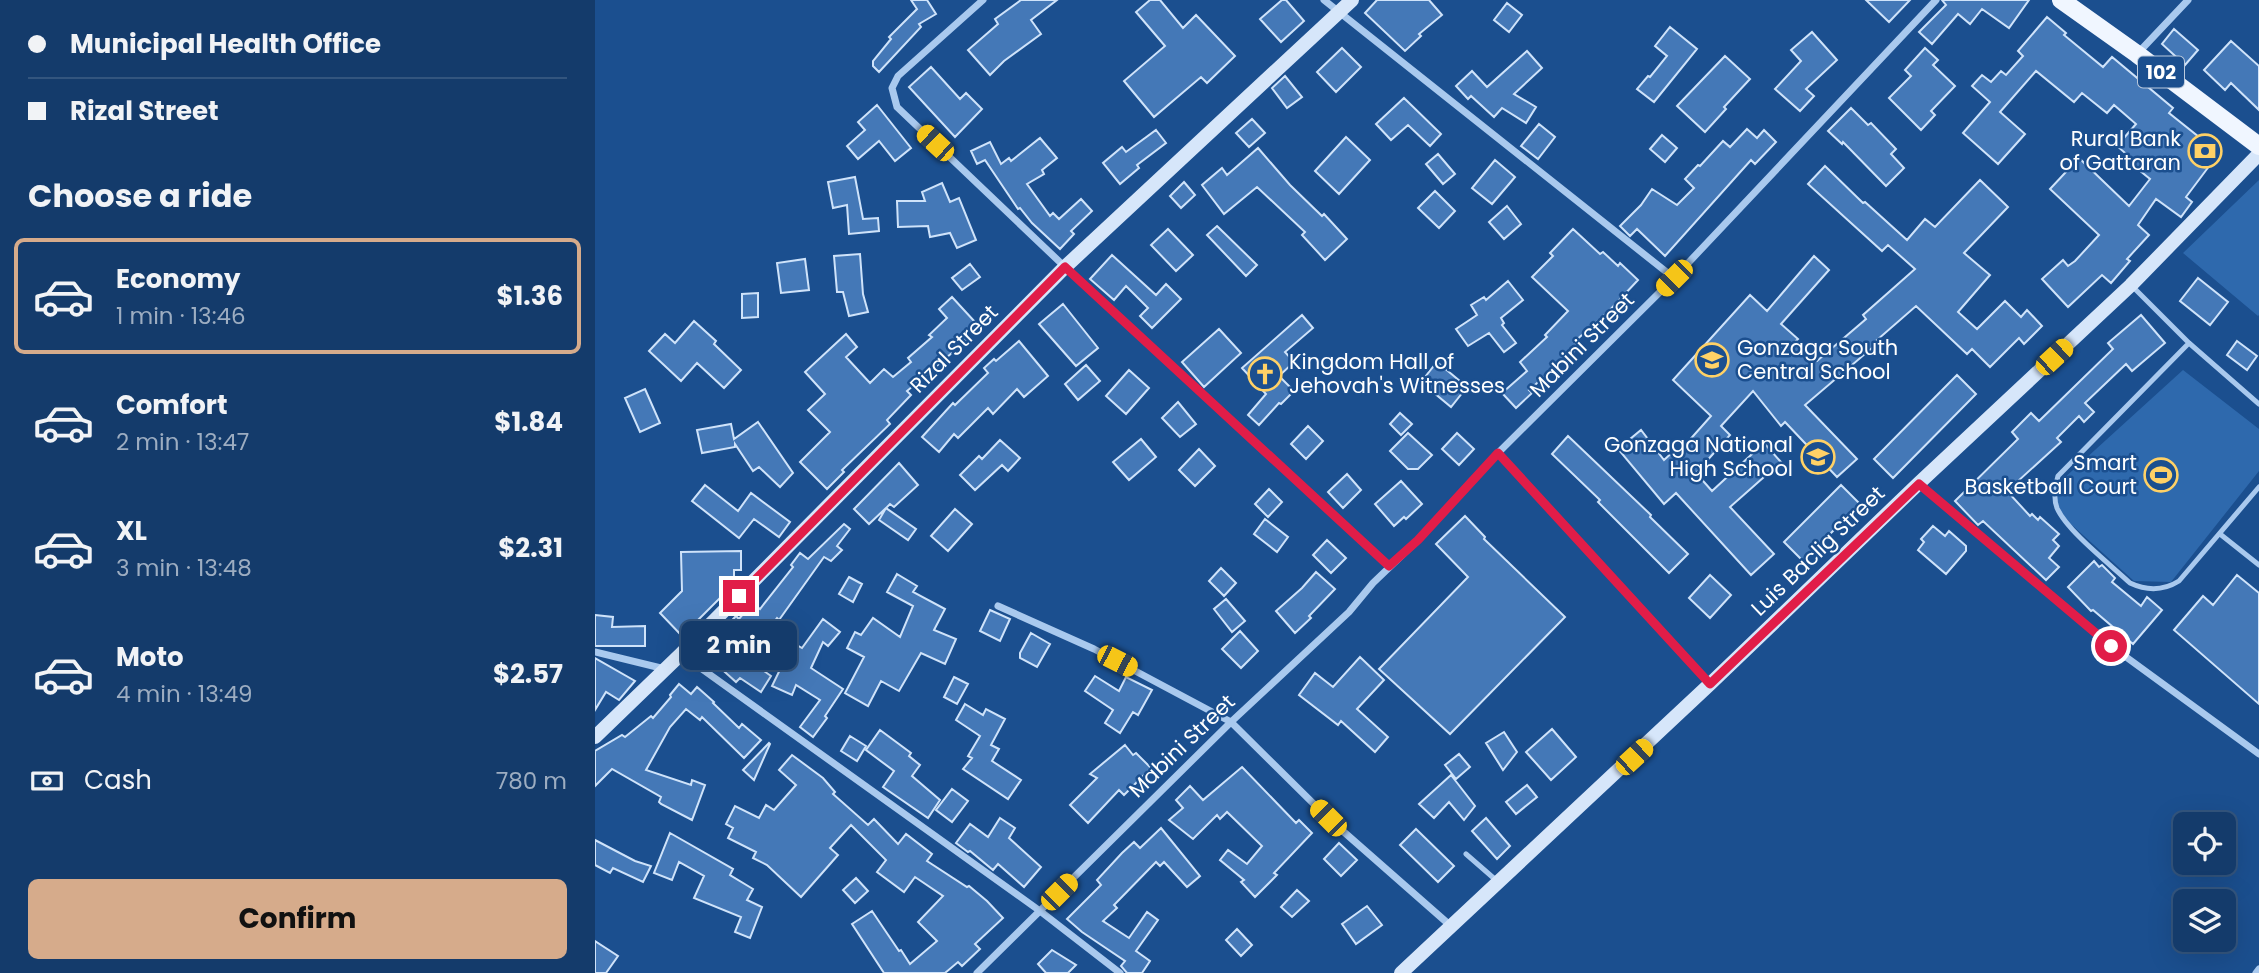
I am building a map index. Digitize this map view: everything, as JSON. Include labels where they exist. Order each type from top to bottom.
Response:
[{"type":"main road","name":"102","points":[[2061,0],[2259,146]]},
{"type":"street","points":[[983,0],[898,76],[892,88],[897,107],[1065,267],[1389,566]]},
{"type":"street","points":[[1324,0],[1674,278]]},
{"type":"street","name":"Rizal Street","points":[[595,737],[681,654],[1065,267],[1352,0]]},
{"type":"street","name":"Mabini Street","points":[[977,973],[1231,722],[1349,612],[1389,566],[1418,540],[1498,453],[1674,278],[1936,0]]},
{"type":"street","points":[[2137,54],[2188,0]]},
{"type":"street","name":"Luis Baclig Street","points":[[1401,973],[1452,928],[2131,285],[2259,154]]},
{"type":"street","points":[[1498,453],[1710,684]]},
{"type":"street","points":[[1919,484],[2111,646],[2259,754]]},
{"type":"street","points":[[998,606],[1094,649],[1231,722],[1328,818],[1452,928]]},
{"type":"street","points":[[595,652],[665,669]]},
{"type":"street","points":[[681,654],[1040,911],[1120,973]]},
{"type":"lane","points":[[2131,285],[2189,343],[2259,404]]},
{"type":"lane","points":[[2189,343],[2057,476],[2055,501],[2069,524],[2130,583],[2146,589],[2162,588],[2179,581],[2259,487]]},
{"type":"lane","points":[[2220,534],[2259,565]]},
{"type":"lane","points":[[1467,854],[1499,883]]},
{"type":"shaded area","points":[[2259,180],[2259,315],[2258,316],[2183,253]]},
{"type":"shaded area","name":"Smart Basketball Court","points":[[2183,370],[2259,429],[2259,471],[2171,582],[2134,581],[2063,517],[2057,501],[2062,480]]},
{"type":"building","points":[[911,0],[927,0],[936,14],[919,24],[921,27],[879,72],[873,66],[873,61],[891,39],[889,37],[917,9]]},
{"type":"building","points":[[1021,0],[1057,0],[1031,20],[1041,34],[1004,61],[990,75],[968,50],[998,24],[995,19]]},
{"type":"building","points":[[1150,0],[1160,0],[1183,28],[1196,15],[1235,56],[1207,83],[1201,77],[1154,117],[1124,81],[1165,46],[1136,12]]},
{"type":"building","points":[[1282,0],[1286,0],[1304,21],[1281,42],[1260,19]]},
{"type":"building","points":[[1377,0],[1429,0],[1442,15],[1419,34],[1421,36],[1405,51],[1365,13]]},
{"type":"building","points":[[1866,0],[1910,0],[1889,22]]},
{"type":"building","points":[[1942,0],[2029,0],[2009,28],[1982,9],[1970,24],[1958,14],[1932,44],[1919,32],[1946,5]]},
{"type":"building","points":[[1507,3],[1522,15],[1509,32],[1494,20]]},
{"type":"building","points":[[2047,17],[2066,33],[2064,35],[2103,67],[2112,57],[2173,108],[2169,113],[2219,153],[2186,197],[2192,202],[2181,217],[2156,199],[2138,225],[2149,235],[2127,259],[2130,261],[2111,283],[2102,275],[2068,307],[2042,279],[2063,260],[2068,266],[2075,261],[2099,235],[2050,189],[2079,158],[2129,206],[2150,179],[2129,162],[2132,159],[2117,146],[2136,124],[2114,105],[2107,113],[2082,93],[2074,102],[2036,71],[2000,112],[2025,134],[1998,164],[1963,133],[1990,102],[1972,86],[1982,75],[1991,82],[2001,71],[2006,75],[2023,56],[2018,51]]},
{"type":"building","points":[[1670,27],[1697,49],[1654,102],[1637,89],[1667,56],[1655,46]]},
{"type":"building","points":[[2174,29],[2198,50],[2185,65],[2162,44]]},
{"type":"building","points":[[1812,32],[1837,60],[1806,89],[1814,96],[1800,111],[1775,89],[1801,61],[1791,50]]},
{"type":"building","points":[[2231,41],[2259,66],[2259,110],[2231,83],[2225,90],[2204,70]]},
{"type":"building","points":[[1342,48],[1361,67],[1336,92],[1317,72]]},
{"type":"building","points":[[1925,48],[1938,60],[1933,65],[1955,86],[1931,111],[1935,115],[1921,130],[1889,98],[1911,76],[1905,70]]},
{"type":"building","points":[[1527,51],[1542,68],[1514,94],[1536,107],[1526,123],[1502,108],[1494,117],[1471,96],[1468,99],[1456,86],[1472,71],[1487,87]]},
{"type":"building","points":[[1725,56],[1750,79],[1705,132],[1677,106]]},
{"type":"building","points":[[931,67],[960,99],[966,93],[982,109],[955,137],[909,87]]},
{"type":"building","points":[[1285,76],[1302,97],[1287,108],[1272,88]]},
{"type":"building","points":[[1404,98],[1441,134],[1430,146],[1408,125],[1391,140],[1376,124]]},
{"type":"building","points":[[877,105],[911,148],[895,161],[879,141],[858,159],[847,146],[865,130],[858,122]]},
{"type":"building","points":[[1851,108],[1868,125],[1871,123],[1896,149],[1891,154],[1904,168],[1886,186],[1843,142],[1842,144],[1828,131]]},
{"type":"building","points":[[1252,119],[1265,133],[1249,147],[1236,133]]},
{"type":"building","points":[[1539,124],[1555,137],[1538,159],[1521,146]]},
{"type":"building","points":[[1747,129],[1757,138],[1764,130],[1776,142],[1755,164],[1751,160],[1665,256],[1637,229],[1630,236],[1620,226],[1641,205],[1652,189],[1677,205],[1694,188],[1685,179],[1723,141],[1730,147]]},
{"type":"building","points":[[1156,130],[1166,143],[1137,165],[1139,168],[1120,184],[1103,163],[1122,147],[1126,152]]},
{"type":"building","points":[[1662,135],[1677,148],[1665,162],[1650,149]]},
{"type":"building","points":[[1346,137],[1370,160],[1339,194],[1315,171]]},
{"type":"building","points":[[1040,138],[1057,158],[1042,170],[1044,174],[1027,184],[1050,216],[1053,213],[1059,219],[1081,199],[1092,211],[1071,231],[1074,234],[1060,249],[1020,208],[1018,209],[985,160],[977,164],[971,151],[990,142],[1001,164],[1009,158],[1011,161]]},
{"type":"building","points":[[1258,148],[1290,185],[1322,216],[1324,214],[1347,239],[1325,260],[1302,235],[1305,232],[1257,187],[1224,214],[1202,185],[1222,168],[1227,175]]},
{"type":"building","points":[[1438,154],[1455,174],[1443,184],[1426,164]]},
{"type":"building","points":[[1495,160],[1515,177],[1492,204],[1472,188]]},
{"type":"building","points":[[1825,166],[1907,240],[1925,219],[1935,227],[1980,180],[2008,207],[1964,253],[1990,275],[1958,312],[1977,329],[2005,301],[2021,317],[2027,310],[2042,326],[2024,344],[2019,338],[1990,367],[1972,349],[1967,354],[1916,306],[1877,340],[1879,342],[1805,405],[1857,459],[1837,477],[1785,422],[1781,426],[1753,391],[1721,426],[1730,435],[1696,473],[1712,491],[1764,443],[1781,462],[1730,507],[1774,554],[1751,575],[1676,493],[1664,504],[1618,449],[1641,430],[1664,460],[1675,450],[1678,453],[1711,416],[1673,380],[1750,295],[1767,311],[1814,256],[1829,270],[1781,324],[1798,339],[1795,342],[1817,361],[1866,319],[1863,315],[1915,269],[1888,245],[1882,251],[1808,184]]},
{"type":"building","points":[[855,177],[863,219],[878,218],[879,231],[849,234],[847,205],[833,208],[828,182]]},
{"type":"building","points":[[1184,182],[1195,195],[1181,208],[1170,196]]},
{"type":"building","points":[[942,183],[950,202],[959,198],[976,240],[957,248],[950,233],[930,237],[928,226],[898,227],[897,201],[925,201],[922,192]]},
{"type":"building","points":[[1435,191],[1455,211],[1439,228],[1418,208]]},
{"type":"building","points":[[1507,206],[1521,224],[1504,239],[1489,222]]},
{"type":"building","points":[[1217,226],[1257,265],[1246,276],[1207,235]]},
{"type":"building","points":[[1168,229],[1193,255],[1176,271],[1151,245]]},
{"type":"building","points":[[1573,229],[1600,254],[1603,252],[1618,266],[1620,263],[1638,280],[1608,312],[1574,342],[1579,347],[1529,390],[1532,393],[1516,408],[1502,393],[1527,371],[1520,362],[1547,337],[1545,335],[1568,311],[1532,277],[1553,256],[1550,253]]},
{"type":"building","points":[[860,254],[863,294],[868,312],[849,316],[843,292],[837,292],[834,256]]},
{"type":"building","points":[[1112,255],[1156,295],[1166,284],[1181,299],[1152,328],[1140,316],[1148,308],[1126,286],[1114,300],[1090,279]]},
{"type":"building","points":[[805,259],[809,290],[781,293],[777,263]]},
{"type":"building","points":[[970,264],[980,277],[962,290],[952,278]]},
{"type":"building","points":[[2198,278],[2228,302],[2210,325],[2180,301]]},
{"type":"building","points":[[1508,281],[1523,300],[1501,318],[1504,323],[1502,325],[1516,343],[1504,352],[1489,333],[1468,346],[1456,329],[1477,315],[1471,305],[1484,297],[1486,300]]},
{"type":"building","points":[[758,293],[758,317],[742,318],[742,294]]},
{"type":"building","points":[[952,297],[975,322],[960,336],[966,341],[907,391],[911,395],[887,420],[890,424],[842,470],[844,472],[827,489],[800,462],[830,432],[808,410],[825,394],[805,372],[846,334],[857,347],[846,357],[870,383],[884,369],[893,377],[911,362],[908,358],[932,337],[929,335],[947,318],[939,309]]},
{"type":"building","points":[[1063,304],[1098,348],[1076,366],[1039,324]]},
{"type":"building","points":[[1302,315],[1313,328],[1285,352],[1294,362],[1279,376],[1294,391],[1259,425],[1248,415],[1266,394],[1242,368]]},
{"type":"building","points":[[2141,315],[2165,343],[2132,371],[2126,364],[2085,403],[2094,412],[2084,422],[2079,416],[2057,438],[2061,442],[2007,491],[2030,516],[2032,514],[2038,520],[2040,517],[2059,534],[2053,540],[2059,546],[2049,558],[2059,567],[2046,580],[1983,521],[1978,525],[1955,501],[2018,439],[2012,432],[2031,413],[2039,421],[2113,349],[2108,343]]},
{"type":"building","points":[[694,321],[741,370],[724,388],[697,363],[681,381],[649,351],[665,334],[675,343]]},
{"type":"building","points":[[1219,329],[1241,353],[1204,387],[1182,362]]},
{"type":"building","points":[[1019,341],[1048,376],[1024,397],[1017,389],[993,414],[988,408],[958,438],[954,434],[939,452],[922,437],[953,403],[955,405],[988,373],[984,368]]},
{"type":"building","points":[[2237,341],[2257,356],[2247,370],[2227,355]]},
{"type":"building","points":[[1437,362],[1467,387],[1451,407],[1421,382]]},
{"type":"building","points":[[1086,365],[1100,381],[1078,400],[1065,384]]},
{"type":"building","points":[[1129,370],[1149,388],[1126,414],[1106,396]]},
{"type":"building","points":[[1957,375],[1976,394],[1893,478],[1874,459]]},
{"type":"building","points":[[645,389],[660,423],[640,432],[625,398]]},
{"type":"building","points":[[1178,402],[1196,424],[1180,437],[1162,418]]},
{"type":"building","points":[[1400,413],[1412,424],[1401,435],[1390,424]]},
{"type":"building","points":[[758,422],[793,473],[780,487],[759,467],[753,471],[735,444],[735,447],[702,453],[697,430],[731,424],[734,439]]},
{"type":"building","points":[[1308,426],[1323,441],[1306,459],[1291,444]]},
{"type":"building","points":[[1408,433],[1432,455],[1418,469],[1408,469],[1390,451]]},
{"type":"building","points":[[1457,433],[1474,449],[1459,465],[1442,449]]},
{"type":"building","points":[[1568,436],[1688,554],[1669,573],[1552,454]]},
{"type":"building","points":[[1141,439],[1156,457],[1129,480],[1113,462]]},
{"type":"building","points":[[1000,440],[1020,458],[1008,471],[1002,465],[975,490],[960,475],[979,456],[982,459]]},
{"type":"building","points":[[1199,449],[1215,466],[1195,486],[1179,470]]},
{"type":"building","points":[[899,463],[918,485],[894,507],[890,504],[869,524],[854,509]]},
{"type":"building","points":[[1347,474],[1361,490],[1343,508],[1328,492]]},
{"type":"building","points":[[1401,481],[1422,504],[1394,526],[1375,504]]},
{"type":"building","points":[[705,485],[738,511],[751,493],[790,522],[779,537],[754,519],[739,538],[692,501]]},
{"type":"building","points":[[1841,485],[1860,504],[1803,561],[1784,542]]},
{"type":"building","points":[[1269,489],[1282,502],[1268,517],[1255,504]]},
{"type":"building","points":[[886,508],[916,529],[908,540],[879,520]]},
{"type":"building","points":[[955,509],[972,524],[948,551],[931,536]]},
{"type":"building","points":[[1465,516],[1484,539],[1565,617],[1450,734],[1379,669],[1468,577],[1436,544]]},
{"type":"building","points":[[1265,519],[1288,537],[1277,552],[1254,534]]},
{"type":"building","points":[[844,524],[850,529],[837,546],[842,550],[831,561],[824,557],[747,659],[771,676],[761,692],[740,678],[736,682],[716,664],[713,668],[700,657],[736,616],[739,619],[752,603],[760,609],[793,567],[791,565],[800,553],[808,559]]},
{"type":"building","points":[[1933,526],[1945,536],[1949,531],[1966,546],[1966,551],[1946,574],[1918,550],[1924,542],[1921,539]]},
{"type":"building","points":[[1327,540],[1346,558],[1331,573],[1313,555]]},
{"type":"building","points":[[741,551],[741,570],[734,570],[734,580],[721,585],[727,591],[682,636],[660,613],[682,591],[681,552]]},
{"type":"building","points":[[2094,561],[2115,578],[2112,582],[2141,606],[2147,597],[2162,610],[2133,644],[2091,611],[2068,587]]},
{"type":"building","points":[[1221,568],[1236,583],[1224,596],[1209,581]]},
{"type":"building","points":[[1316,572],[1335,589],[1295,633],[1276,611]]},
{"type":"building","points":[[897,574],[917,586],[913,592],[945,609],[934,630],[956,639],[945,664],[921,653],[899,691],[881,681],[868,706],[845,693],[864,657],[847,648],[855,632],[861,635],[873,618],[900,637],[913,606],[887,592]]},
{"type":"building","points":[[1710,575],[1731,595],[1710,618],[1689,598]]},
{"type":"building","points":[[2237,575],[2259,593],[2259,704],[2174,630],[2203,596],[2213,605]]},
{"type":"building","points":[[849,577],[862,584],[853,602],[839,594]]},
{"type":"building","points":[[1226,599],[1245,621],[1232,632],[1214,609]]},
{"type":"building","points":[[990,610],[1010,619],[1000,641],[980,631]]},
{"type":"building","points":[[595,615],[613,617],[612,627],[645,626],[645,646],[595,646]]},
{"type":"building","points":[[823,619],[840,632],[828,646],[823,642],[811,668],[843,689],[813,737],[800,727],[820,700],[796,685],[792,695],[772,686],[793,643],[802,648]]},
{"type":"building","points":[[1240,631],[1258,651],[1241,668],[1222,649]]},
{"type":"building","points":[[1031,633],[1050,644],[1037,667],[1020,658]]},
{"type":"building","points":[[1360,657],[1384,680],[1357,709],[1388,737],[1375,752],[1341,721],[1338,725],[1299,695],[1315,673],[1333,687]]},
{"type":"building","points":[[595,658],[635,681],[619,700],[606,692],[595,710]]},
{"type":"building","points":[[1095,676],[1119,691],[1126,677],[1152,690],[1138,715],[1133,712],[1120,733],[1105,723],[1113,710],[1085,691]]},
{"type":"building","points":[[954,677],[968,684],[957,704],[944,697]]},
{"type":"building","points":[[679,684],[691,694],[697,687],[739,728],[742,724],[761,740],[744,758],[702,717],[700,720],[686,709],[670,727],[646,770],[691,785],[692,780],[705,785],[692,820],[661,804],[661,797],[612,769],[595,786],[595,751],[622,735],[625,737],[651,716],[653,718]]},
{"type":"building","points":[[965,704],[983,715],[986,709],[1005,719],[991,745],[999,749],[992,761],[1021,780],[1008,799],[963,769],[972,758],[968,756],[980,736],[956,720]]},
{"type":"building","points":[[1552,729],[1576,757],[1551,780],[1526,752]]},
{"type":"building","points":[[880,730],[911,753],[909,756],[920,765],[912,776],[940,800],[928,818],[883,787],[894,771],[866,750]]},
{"type":"building","points":[[1504,732],[1517,752],[1503,770],[1486,743]]},
{"type":"building","points":[[850,736],[866,746],[857,761],[841,751]]},
{"type":"building","points":[[770,744],[754,780],[743,770]]},
{"type":"building","points":[[1125,745],[1133,755],[1136,753],[1151,768],[1124,795],[1119,790],[1088,823],[1070,805],[1097,778],[1090,774]]},
{"type":"building","points":[[1459,754],[1470,767],[1456,779],[1445,765]]},
{"type":"building","points":[[792,755],[823,778],[835,792],[833,794],[868,825],[874,819],[898,844],[906,834],[932,854],[927,861],[969,886],[1003,918],[975,944],[980,949],[962,966],[958,962],[945,973],[884,973],[852,924],[872,911],[910,964],[937,941],[918,922],[943,896],[915,877],[904,892],[877,872],[886,860],[851,825],[830,848],[838,855],[801,897],[767,865],[753,858],[756,852],[728,838],[733,828],[726,824],[735,806],[759,818],[766,805],[774,810],[796,785],[779,770]]},
{"type":"building","points":[[1242,767],[1296,823],[1299,820],[1312,833],[1255,897],[1241,882],[1244,880],[1220,860],[1228,850],[1247,864],[1262,846],[1227,812],[1220,819],[1217,815],[1193,839],[1169,820],[1183,808],[1176,800],[1190,786],[1203,800]]},
{"type":"building","points":[[1451,775],[1475,806],[1464,820],[1449,802],[1434,818],[1419,804]]},
{"type":"building","points":[[1527,785],[1537,797],[1516,814],[1506,802]]},
{"type":"building","points":[[952,789],[968,801],[952,822],[936,810]]},
{"type":"building","points":[[1000,818],[1015,828],[1009,838],[1041,867],[1024,887],[998,864],[993,870],[956,843],[970,824],[988,837]]},
{"type":"building","points":[[1486,818],[1510,846],[1497,859],[1472,831]]},
{"type":"building","points":[[1161,828],[1200,876],[1187,887],[1164,862],[1160,866],[1156,862],[1114,905],[1117,908],[1103,921],[1129,938],[1147,912],[1158,920],[1136,951],[1150,961],[1142,973],[1127,973],[1121,966],[1125,961],[1067,919],[1101,885],[1097,880],[1122,853],[1134,842],[1140,848]]},
{"type":"building","points":[[1416,829],[1454,866],[1438,882],[1400,845]]},
{"type":"building","points":[[670,833],[733,869],[730,875],[753,889],[747,900],[762,907],[750,938],[735,932],[741,917],[694,898],[704,876],[679,862],[672,880],[654,873]]},
{"type":"building","points":[[595,840],[635,861],[651,866],[643,882],[613,868],[610,873],[595,865]]},
{"type":"building","points":[[1339,843],[1357,860],[1341,876],[1324,859]]},
{"type":"building","points":[[856,878],[868,891],[855,903],[843,890]]},
{"type":"building","points":[[1297,890],[1309,901],[1292,917],[1281,907]]},
{"type":"building","points":[[1367,906],[1382,925],[1356,944],[1342,924]]},
{"type":"building","points":[[1237,929],[1252,945],[1241,956],[1226,940]]},
{"type":"building","points":[[595,941],[618,956],[606,973],[595,973]]},
{"type":"building","points":[[1052,950],[1076,965],[1068,973],[1046,973],[1038,964]]},
{"type":"place","name":"Rural Bank of Gattaran","points":[[2205,151]]},
{"type":"place","name":"Gonzaga South Central School","points":[[1712,360]]},
{"type":"place","name":"Kingdom Hall of Jehovah's Witnesses","points":[[1265,374]]},
{"type":"place","name":"Gonzaga National High School","points":[[1818,457]]},
{"type":"place","name":"Smart Basketball Court","points":[[2161,475]]},
{"type":"route","points":[[739,596],[1065,267],[1389,566],[1418,540],[1498,453],[1710,684],[1919,484],[2111,646]]}]
